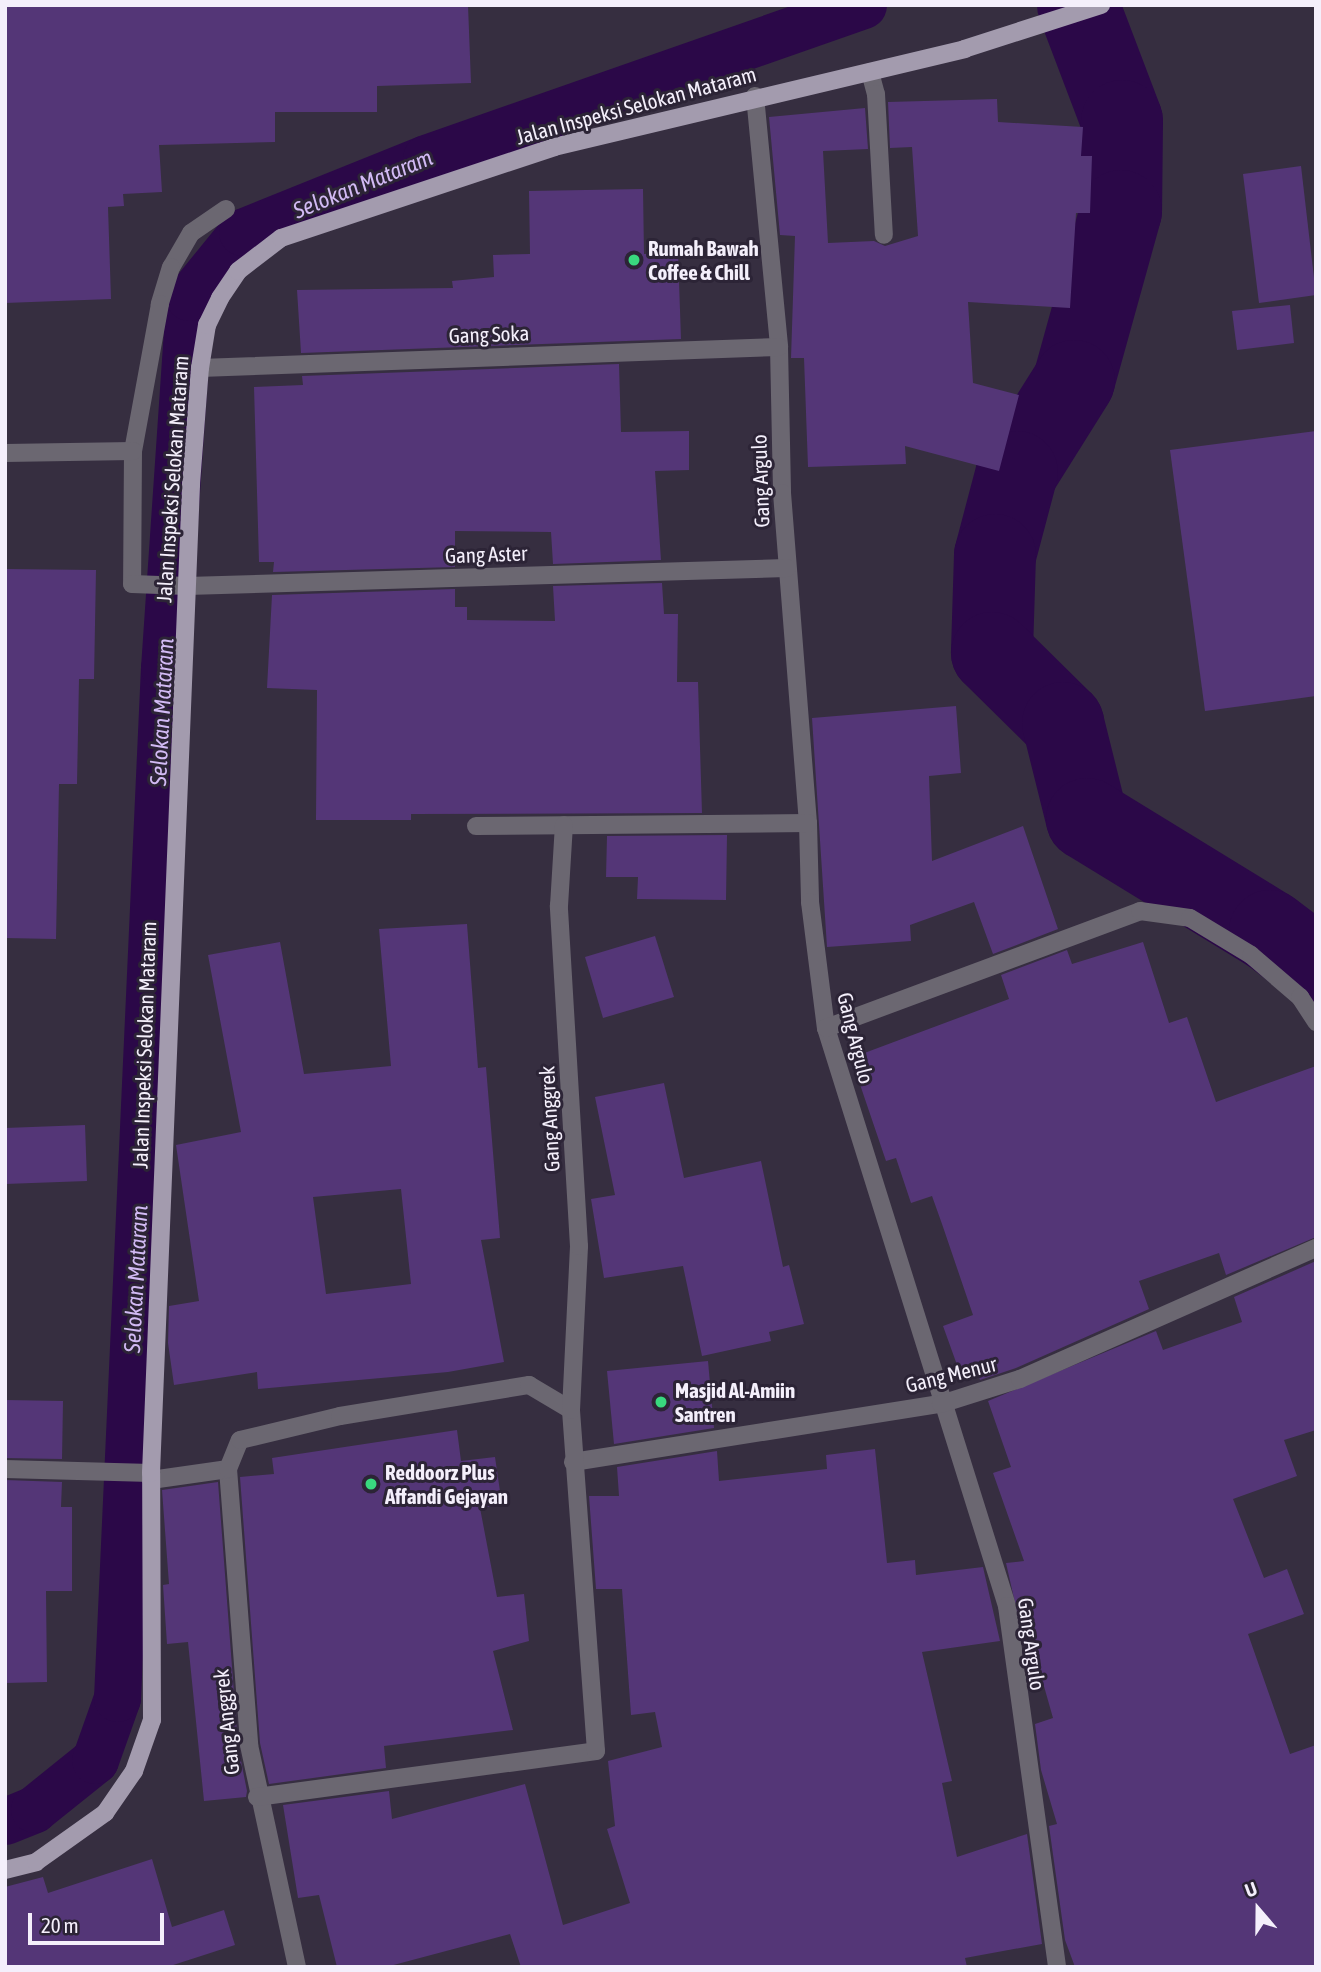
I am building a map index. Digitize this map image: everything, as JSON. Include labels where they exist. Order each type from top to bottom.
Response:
[{"type":"main road","name":"Jalan Inspeksi Selokan Mataram","points":[[5,1870],[36,1862],[105,1813],[134,1771],[152,1720],[145,1475],[183,586],[200,368],[208,325],[220,298],[238,271],[281,238],[554,147],[755,96],[964,49],[1101,5]]},
{"type":"street","points":[[870,72],[876,94],[884,235]]},
{"type":"street","name":"Gang Argulo","points":[[755,96],[779,346],[787,568],[808,822],[810,902],[826,1028],[941,1404],[1007,1606],[1057,1967]]},
{"type":"street","points":[[5,453],[133,451],[171,267],[191,233],[226,209]]},
{"type":"street","name":"Gang Soka","points":[[200,368],[779,346]]},
{"type":"street","name":"Gang Aster","points":[[133,451],[131,582],[137,584],[183,586],[787,568]]},
{"type":"street","points":[[476,826],[808,822]]},
{"type":"street","name":"Gang Anggrek","points":[[257,1797],[596,1751],[571,1410],[579,1246],[559,906],[564,825]]},
{"type":"street","points":[[826,1028],[1140,911],[1190,918],[1251,955],[1300,997],[1316,1022]]},
{"type":"street","name":"Gang Menur","points":[[573,1462],[941,1404],[1020,1379],[1316,1248]]},
{"type":"street","points":[[5,1469],[145,1475],[228,1469],[240,1440],[340,1416],[529,1385],[571,1410]]},
{"type":"street","name":"Gang Anggrek","points":[[228,1469],[249,1745],[257,1797],[297,1967]]},
{"type":"building","points":[[5,5],[468,5],[471,83],[377,86],[377,112],[275,112],[275,142],[159,145],[162,192],[123,194],[124,206],[108,207],[111,299],[5,303]]},
{"type":"building","points":[[997,99],[998,122],[1083,127],[1081,156],[1092,156],[1090,213],[1076,213],[1070,308],[968,302],[973,383],[1019,395],[999,471],[905,446],[906,464],[808,467],[804,358],[791,358],[795,236],[780,235],[769,117],[865,108],[868,149],[823,151],[828,243],[874,241],[885,246],[918,236],[912,147],[890,148],[888,102]]},
{"type":"building","points":[[1301,166],[1316,295],[1259,303],[1243,174]]},
{"type":"building","points":[[643,189],[644,254],[678,252],[681,339],[301,353],[297,290],[453,288],[452,281],[494,277],[493,255],[530,254],[529,191]]},
{"type":"building","points":[[1290,305],[1294,343],[1237,350],[1232,311]]},
{"type":"building","points":[[619,364],[621,432],[689,431],[689,470],[655,471],[661,560],[553,564],[551,532],[455,531],[455,567],[273,572],[274,562],[259,562],[254,387],[303,385],[302,376]]},
{"type":"building","points":[[1316,431],[1316,696],[1205,711],[1170,450]]},
{"type":"building","points":[[5,569],[96,570],[94,679],[79,679],[77,784],[59,784],[56,939],[5,938]]},
{"type":"building","points":[[662,583],[664,614],[678,614],[677,682],[698,682],[702,813],[411,814],[411,820],[316,820],[317,690],[267,688],[272,595],[455,589],[455,607],[467,607],[467,620],[555,621],[553,586]]},
{"type":"building","points":[[956,706],[961,773],[929,776],[932,861],[1023,826],[1058,929],[993,954],[974,902],[910,925],[911,941],[827,947],[812,718]]},
{"type":"building","points":[[727,835],[726,900],[637,899],[638,877],[606,877],[607,836]]},
{"type":"building","points":[[467,924],[478,1068],[486,1067],[500,1238],[481,1240],[504,1362],[448,1372],[258,1389],[257,1372],[174,1385],[168,1343],[169,1306],[199,1301],[176,1145],[241,1132],[208,955],[280,942],[304,1074],[391,1066],[379,929]],"holes":[[[401,1189],[411,1284],[326,1294],[313,1197]]]},
{"type":"building","points":[[655,936],[674,997],[603,1018],[585,957]]},
{"type":"building","points":[[1143,942],[1169,1023],[1187,1017],[1216,1102],[1316,1066],[1316,1237],[1226,1275],[1219,1253],[1139,1281],[1149,1309],[1016,1368],[980,1380],[977,1370],[961,1376],[943,1326],[973,1315],[942,1224],[932,1196],[911,1203],[896,1158],[886,1161],[851,1058],[1009,999],[1001,975],[1067,950],[1072,964]]},
{"type":"building","points":[[664,1083],[684,1178],[761,1161],[783,1267],[789,1265],[804,1324],[769,1332],[771,1341],[702,1356],[683,1266],[604,1278],[591,1199],[615,1195],[595,1097]]},
{"type":"building","points":[[85,1125],[87,1181],[5,1184],[5,1128]]},
{"type":"building","points":[[1316,1261],[1316,1430],[1284,1440],[1297,1476],[1233,1499],[1264,1578],[1287,1569],[1304,1614],[1248,1634],[1290,1754],[1316,1745],[1316,1967],[1075,1967],[1065,1940],[1049,1826],[1057,1824],[1041,1770],[1035,1724],[1053,1718],[1030,1637],[1023,1638],[1006,1563],[1024,1561],[993,1473],[1011,1467],[988,1401],[1156,1331],[1163,1350],[1242,1322],[1234,1297]]},
{"type":"building","name":"Masjid Al-Amiin Santren","points":[[708,1361],[714,1428],[614,1444],[607,1371]]},
{"type":"building","points":[[5,1400],[63,1401],[62,1459],[5,1458]]},
{"type":"building","points":[[457,1430],[461,1461],[495,1457],[502,1505],[480,1508],[497,1597],[524,1594],[529,1641],[493,1651],[513,1730],[384,1746],[386,1768],[269,1784],[260,1743],[240,1477],[274,1474],[272,1458]]},
{"type":"building","points":[[875,1449],[887,1563],[915,1560],[916,1575],[983,1567],[1000,1641],[922,1652],[952,1781],[942,1783],[957,1857],[1027,1834],[1042,1944],[965,1958],[967,1967],[521,1967],[510,1934],[386,1967],[337,1967],[319,1895],[298,1898],[283,1805],[389,1791],[392,1819],[525,1784],[563,1925],[630,1903],[607,1829],[615,1826],[608,1761],[662,1747],[655,1712],[631,1715],[622,1589],[596,1589],[589,1496],[619,1496],[617,1467],[717,1451],[719,1481],[827,1469],[826,1455]]},
{"type":"building","points":[[5,1480],[62,1482],[61,1507],[72,1507],[72,1591],[46,1591],[47,1682],[5,1683]]},
{"type":"building","points":[[218,1482],[238,1746],[247,1791],[246,1797],[204,1801],[188,1642],[167,1644],[163,1585],[169,1584],[162,1490]]},
{"type":"building","points":[[152,1859],[172,1927],[224,1910],[235,1945],[167,1967],[5,1967],[5,1887],[43,1877],[48,1893]]},
{"type":"waterway","name":"Selokan Mataram","points":[[5,1821],[34,1809],[95,1760],[117,1698],[164,668],[189,297],[242,232],[426,158],[863,5]]},
{"type":"waterway","points":[[1078,5],[1122,121],[1121,211],[1074,381],[1017,472],[995,555],[992,653],[1063,723],[1087,819],[1270,931],[1316,966]]},
{"type":"place","name":"Rumah Bawah Coffee & Chill","points":[[634,260]]},
{"type":"place","name":"Masjid Al-Amiin Santren","points":[[661,1402]]},
{"type":"place","name":"Reddoorz Plus Affandi Gejayan","points":[[371,1484]]}]
